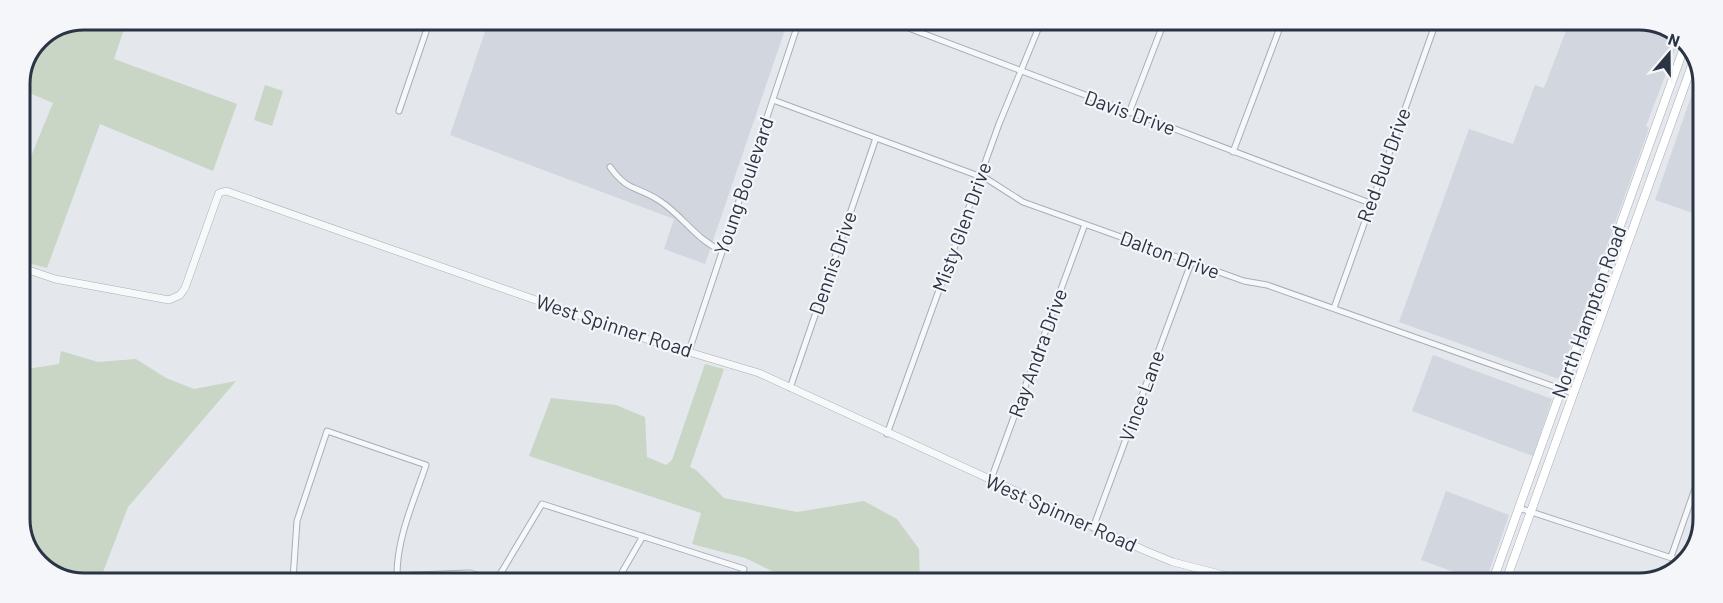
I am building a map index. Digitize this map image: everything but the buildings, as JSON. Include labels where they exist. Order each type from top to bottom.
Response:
[{"type":"main road","name":"North Hampton Road","points":[[1496,573],[1683,52]]},
{"type":"main road","name":"North Hampton Road","points":[[1509,573],[1691,69]]},
{"type":"main road","points":[[1668,93],[1680,97]]},
{"type":"main road","points":[[1633,190],[1645,194]]},
{"type":"street","points":[[399,111],[427,30]]},
{"type":"street","name":"Young Boulevard","points":[[689,351],[796,30]]},
{"type":"street","name":"Davis Drive","points":[[913,30],[1370,203]]},
{"type":"street","name":"Misty Glen Drive","points":[[887,434],[980,177],[1038,30]]},
{"type":"street","points":[[1129,113],[1161,30]]},
{"type":"street","points":[[1233,152],[1279,30]]},
{"type":"street","name":"Red Bud Drive","points":[[1334,308],[1433,30]]},
{"type":"street","name":"Dalton Drive","points":[[773,100],[980,177],[1004,188],[1023,202],[1191,263],[1244,281],[1267,285],[1572,393]]},
{"type":"street","name":"Dennis Drive","points":[[790,388],[876,138]]},
{"type":"street","points":[[610,167],[622,184],[659,200],[704,243],[722,252]]},
{"type":"street","name":"West Spinner Road","points":[[30,270],[55,279],[169,300],[180,295],[185,288],[216,201],[219,194],[226,191],[652,341],[759,374],[1093,528],[1173,562],[1216,573]]},
{"type":"street","name":"Ray Andra Drive","points":[[990,482],[1085,224]]},
{"type":"street","name":"Vince Lane","points":[[1093,528],[1191,263]]},
{"type":"street","points":[[294,573],[297,521],[327,431],[426,465],[397,555],[397,573]]},
{"type":"street","points":[[1671,557],[1693,494]]},
{"type":"street","points":[[501,573],[542,504],[744,569],[742,573]]},
{"type":"street","points":[[1519,508],[1675,559]]},
{"type":"street","points":[[622,573],[643,536]]},
{"type":"shaded area","points":[[486,30],[785,30],[705,264],[664,249],[674,219],[450,135]]},
{"type":"shaded area","points":[[1566,30],[1646,30],[1663,36],[1677,45],[1646,126],[1649,128],[1559,379],[1399,322],[1469,129],[1513,144],[1535,85],[1544,88]]},
{"type":"shaded area","points":[[1693,91],[1693,213],[1655,200]]},
{"type":"shaded area","points":[[1433,355],[1552,399],[1533,456],[1412,411]]},
{"type":"shaded area","points":[[1446,491],[1509,515],[1489,573],[1457,573],[1421,560]]},
{"type":"green space","points":[[124,30],[114,59],[237,104],[213,171],[100,124],[47,268],[30,264],[30,159],[53,103],[30,93],[34,64],[46,46],[54,39],[74,31]]},
{"type":"green space","points":[[265,85],[283,91],[272,126],[254,120]]},
{"type":"green space","points":[[61,351],[98,362],[136,359],[166,378],[194,389],[236,381],[128,507],[103,573],[77,573],[51,562],[37,546],[31,529],[30,368],[59,364]]},
{"type":"green space","points":[[705,364],[724,369],[690,467],[696,470],[724,498],[797,512],[864,501],[897,519],[919,549],[920,573],[776,573],[745,558],[692,544],[701,513],[529,456],[551,398],[616,405],[645,417],[647,457],[666,465],[672,460]]}]
